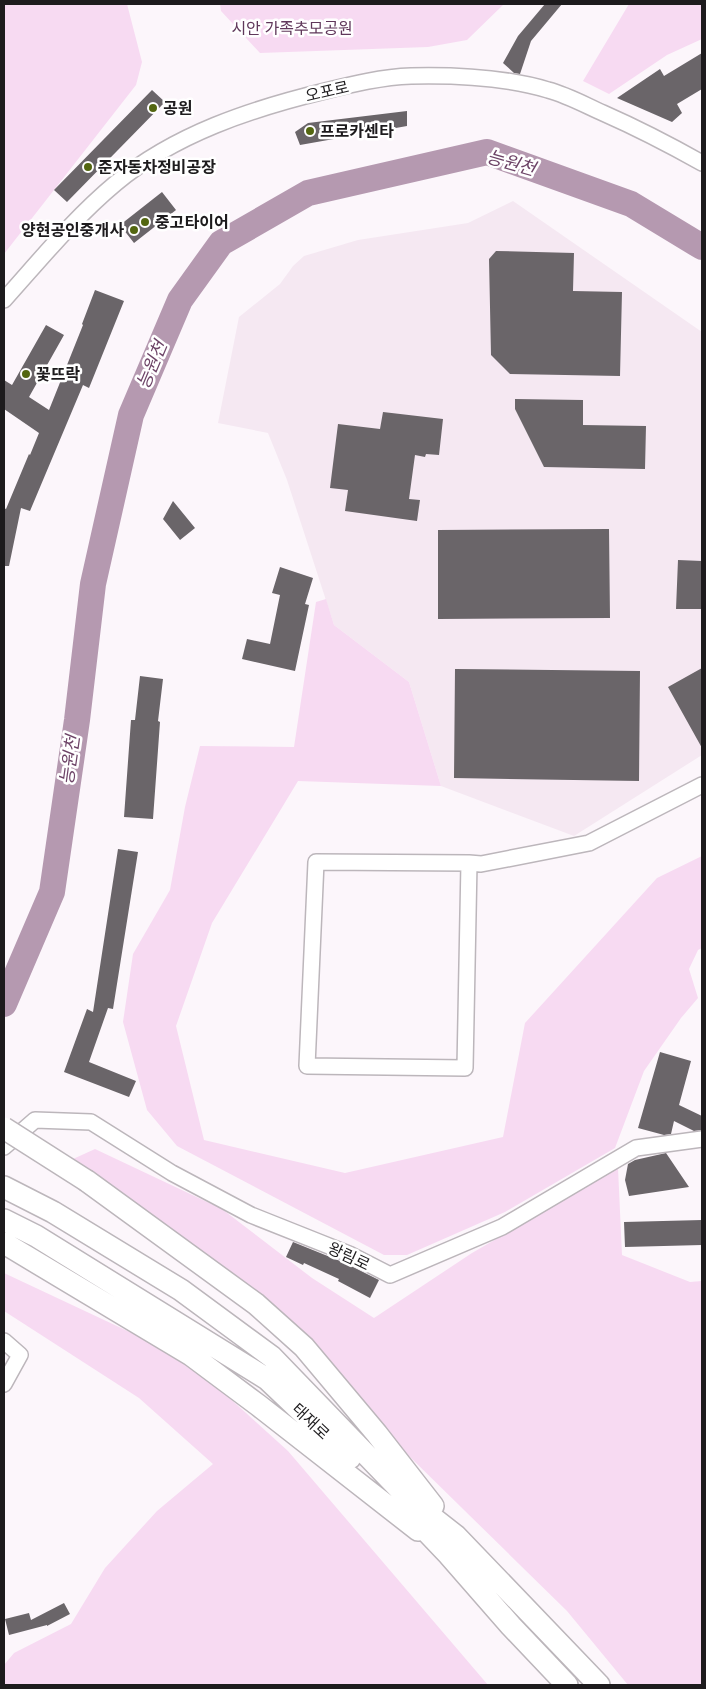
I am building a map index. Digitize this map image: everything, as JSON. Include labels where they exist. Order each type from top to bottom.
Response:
[{"type":"highway","points":[[4,1128],[87,1181],[256,1304],[304,1347],[377,1434],[452,1546]]},
{"type":"highway","name":"태재로","points":[[4,1187],[53,1212],[181,1290],[272,1357],[452,1546],[599,1685]]},
{"type":"highway","name":"태재로","points":[[4,1220],[36,1236],[267,1379],[406,1510],[452,1546],[511,1626],[567,1685]]},
{"type":"highway","points":[[6,1244],[191,1355],[452,1546]]},
{"type":"street","name":"오포로","points":[[4,300],[66,229],[117,182],[168,148],[230,119],[331,89],[376,80],[410,76],[485,78],[549,90],[638,129],[702,163]]},
{"type":"street","points":[[469,864],[464,1068],[308,1066],[316,862],[481,864],[589,843],[702,785]]},
{"type":"street","name":"왕림로","points":[[4,1147],[35,1120],[91,1122],[172,1173],[251,1216],[349,1254],[390,1275],[502,1227],[636,1148],[702,1139]]},
{"type":"street","points":[[4,1341],[20,1356],[4,1384]]},
{"type":"shaded area","points":[[513,201],[702,332],[702,755],[574,836],[441,786],[409,682],[334,625],[287,480],[268,433],[218,423],[239,317],[280,284],[293,266],[304,256],[358,240],[468,223]]},
{"type":"green space","points":[[4,4],[127,4],[142,62],[136,85],[4,254]]},
{"type":"green space","name":"시안 가족추모공원","points":[[220,4],[504,4],[467,40],[428,47],[260,53],[221,11]]},
{"type":"green space","points":[[629,4],[702,4],[702,39],[667,55],[609,94],[583,81]]},
{"type":"green space","points":[[326,599],[334,625],[409,682],[441,786],[298,781],[212,923],[176,1026],[204,1140],[345,1173],[503,1137],[525,1023],[657,878],[702,856],[702,948],[698,950],[689,969],[698,998],[681,1018],[644,1071],[615,1148],[505,1212],[407,1255],[384,1255],[177,1146],[147,1110],[123,1022],[133,954],[170,890],[185,807],[200,746],[294,747],[316,602]]},
{"type":"green space","points":[[95,1149],[222,1209],[312,1278],[374,1318],[472,1253],[618,1168],[622,1255],[690,1282],[702,1281],[702,1685],[628,1685],[567,1611],[359,1407],[73,1159]]},
{"type":"green space","points":[[4,1273],[185,1358],[288,1451],[488,1685],[4,1685],[4,1665],[14,1653],[71,1624],[105,1568],[157,1511],[213,1464],[139,1398],[4,1311]]},
{"type":"building","points":[[545,4],[562,4],[531,41],[520,74],[514,73],[503,63],[518,36]]},
{"type":"building","points":[[702,53],[702,89],[677,104],[682,113],[672,122],[617,98],[660,69],[664,76]]},
{"type":"building","points":[[152,90],[165,102],[67,202],[54,190]]},
{"type":"building","points":[[407,111],[407,126],[300,145],[295,132],[308,123]]},
{"type":"building","points":[[162,192],[176,210],[134,243],[120,225]]},
{"type":"building","points":[[496,251],[574,253],[573,291],[622,292],[620,376],[510,374],[491,355],[489,259]]},
{"type":"building","points":[[95,290],[124,301],[89,388],[83,385],[30,511],[21,508],[9,566],[4,566],[4,508],[6,509],[39,433],[4,409],[4,380],[12,385],[46,325],[64,335],[29,397],[49,410]]},
{"type":"building","points":[[515,399],[583,400],[583,425],[646,426],[645,469],[544,467],[515,409]]},
{"type":"building","points":[[383,412],[443,419],[439,455],[426,454],[425,457],[415,455],[409,499],[420,500],[417,521],[345,511],[348,490],[330,488],[338,424],[380,429]]},
{"type":"building","points":[[173,501],[195,528],[180,540],[163,519]]},
{"type":"building","points":[[609,529],[610,618],[438,619],[438,530]]},
{"type":"building","points":[[678,560],[702,561],[702,609],[676,609]]},
{"type":"building","points":[[280,567],[313,578],[305,604],[309,605],[295,671],[242,659],[247,639],[270,644],[280,595],[272,593]]},
{"type":"building","points":[[702,668],[702,748],[668,687]]},
{"type":"building","points":[[455,669],[640,671],[639,781],[454,778]]},
{"type":"building","points":[[140,676],[163,679],[158,721],[160,722],[153,819],[124,817],[131,720],[135,720]]},
{"type":"building","points":[[118,849],[138,852],[113,1009],[108,1008],[89,1062],[136,1081],[129,1097],[64,1072],[87,1009],[93,1012]]},
{"type":"building","points":[[660,1052],[691,1061],[679,1105],[702,1116],[702,1130],[694,1131],[674,1121],[671,1134],[664,1135],[638,1128]]},
{"type":"building","points":[[666,1153],[689,1187],[629,1196],[625,1180],[628,1164],[635,1160]]},
{"type":"building","points":[[702,1220],[702,1245],[625,1247],[624,1222]]},
{"type":"building","points":[[293,1242],[345,1263],[379,1280],[370,1298],[338,1281],[339,1279],[286,1257]]},
{"type":"building","points":[[64,1603],[70,1614],[47,1626],[9,1635],[5,1619],[29,1613],[31,1620]]},
{"type":"waterway","name":"능원천","points":[[4,1004],[52,892],[77,720],[93,584],[131,415],[180,300],[221,243],[308,193],[487,152],[631,204],[702,247]]},
{"type":"place","name":"공원","points":[[153,108]]},
{"type":"place","name":"프로카센타","points":[[310,131]]},
{"type":"place","name":"준자동차정비공장","points":[[88,167]]},
{"type":"place","name":"중고타이어","points":[[145,222]]},
{"type":"place","name":"양현공인중개사","points":[[134,230]]},
{"type":"place","name":"꽃뜨락","points":[[26,374]]}]
